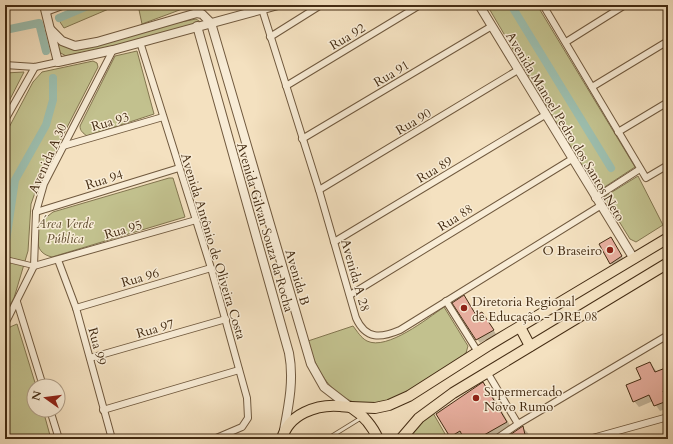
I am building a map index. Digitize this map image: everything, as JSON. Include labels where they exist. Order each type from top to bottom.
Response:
[{"type":"main road","points":[[282,438],[292,422],[303,413],[316,407],[331,405],[375,408],[396,402],[408,396],[478,352],[668,238]]},
{"type":"main road","points":[[401,439],[419,418],[453,393],[668,263]]},
{"type":"main road","points":[[520,327],[530,346]]},
{"type":"main road","points":[[351,407],[374,430],[378,439]]},
{"type":"street","points":[[58,62],[45,8],[64,5]]},
{"type":"street","points":[[5,66],[34,67],[113,50],[196,26],[278,5]]},
{"type":"street","points":[[270,37],[321,5]]},
{"type":"street","name":"Rua 92","points":[[286,86],[420,5]]},
{"type":"street","name":"Avenida Manoel Pedro dos Santos Neto","points":[[479,5],[595,198],[634,259]]},
{"type":"street","points":[[543,5],[646,178],[668,165]]},
{"type":"street","points":[[566,42],[626,5]]},
{"type":"street","name":"Avenida A 28","points":[[262,9],[319,190],[350,295],[360,325],[369,333],[383,336],[400,330],[600,206]]},
{"type":"street","points":[[50,29],[62,41],[75,46],[97,42],[197,13],[202,14],[211,23]]},
{"type":"street","name":"Avenida B","points":[[211,23],[311,364],[324,387],[351,407]]},
{"type":"street","name":"Avenida Gilvan Souza da Rocha","points":[[196,26],[289,353],[292,373],[291,388],[282,438]]},
{"type":"street","name":"Rua 91","points":[[302,139],[492,26]]},
{"type":"street","points":[[592,87],[668,41]]},
{"type":"street","name":"Avenida Antônio de Oliveira Costa","points":[[140,42],[211,268],[226,319],[238,370],[247,398],[248,418],[242,426],[214,439]]},
{"type":"street","name":"Avenida A 30","points":[[5,324],[34,266],[36,212],[44,184],[113,50]]},
{"type":"street","points":[[5,120],[34,67]]},
{"type":"street","name":"Rua 90","points":[[319,190],[518,70]]},
{"type":"street","points":[[618,132],[668,102]]},
{"type":"street","name":"Rua 89","points":[[334,242],[545,115]]},
{"type":"street","name":"Rua 93","points":[[63,146],[163,117]]},
{"type":"street","name":"Rua 88","points":[[350,295],[572,159]]},
{"type":"street","name":"Rua 94","points":[[36,212],[179,168]]},
{"type":"street","points":[[595,198],[640,169]]},
{"type":"street","name":"Rua 95","points":[[34,266],[196,220]]},
{"type":"street","points":[[6,259],[34,266]]},
{"type":"street","name":"Rua 99","points":[[58,260],[76,308],[112,439]]},
{"type":"street","name":"Rua 96","points":[[76,308],[211,268]]},
{"type":"street","points":[[446,301],[478,352]]},
{"type":"street","points":[[17,302],[41,378]]},
{"type":"street","name":"Rua 97","points":[[90,358],[226,319]]},
{"type":"street","points":[[496,439],[518,424],[668,335]]},
{"type":"street","points":[[103,410],[238,370]]},
{"type":"street","points":[[487,372],[518,424]]},
{"type":"street","points":[[589,439],[668,417]]},
{"type":"street","points":[[52,418],[59,439]]},
{"type":"lane","points":[[327,439],[362,417]]},
{"type":"green space","points":[[82,5],[118,5],[64,28],[56,16]]},
{"type":"green space","points":[[138,5],[193,5],[142,24]]},
{"type":"green space","points":[[487,5],[537,5],[635,167],[597,192]]},
{"type":"green space","points":[[196,19],[202,23],[137,41],[66,56],[59,52],[56,39],[62,45],[71,49],[88,48],[166,25]]},
{"type":"green space","points":[[137,51],[154,114],[87,136],[81,131],[80,126],[115,56]]},
{"type":"green space","points":[[93,61],[97,63],[98,67],[38,184],[31,204],[28,251],[14,298],[5,314],[5,135],[33,82],[42,72]]},
{"type":"green space","points":[[24,72],[5,109],[5,73]]},
{"type":"green space","points":[[638,176],[663,225],[636,242],[630,239],[604,197]]},
{"type":"green space","name":"Área Verde Pública","points":[[173,178],[185,217],[52,257],[46,255],[39,248],[37,239],[39,223],[53,212]]},
{"type":"green space","points":[[444,307],[468,346],[466,353],[426,382],[400,397],[383,403],[367,405],[353,402],[340,395],[329,385],[320,372],[313,357],[308,341],[353,326],[367,341],[375,343],[385,341],[396,338],[407,332]]},
{"type":"green space","points":[[17,324],[34,378],[26,378],[26,418],[45,418],[51,439],[5,439],[5,336],[10,327]]},
{"type":"green space","points":[[433,413],[448,439],[406,439],[419,424]]},
{"type":"building","name":"O Braseiro","points":[[611,237],[622,256],[610,264],[599,244]]},
{"type":"building","points":[[464,295],[476,315],[482,312],[494,330],[476,340],[452,303]]},
{"type":"building","points":[[650,362],[655,372],[668,367],[668,389],[663,391],[667,401],[654,406],[649,395],[633,402],[626,385],[641,379],[636,368]]},
{"type":"building","name":"Supermercado Novo Rumo","points":[[483,382],[507,422],[477,439],[464,439],[460,431],[450,437],[436,414]]},
{"type":"building","points":[[523,426],[526,439],[504,439],[520,428]]},
{"type":"waterway","points":[[59,18],[90,5]]},
{"type":"waterway","points":[[511,5],[611,168]]},
{"type":"waterway","points":[[5,30],[39,23],[46,51]]},
{"type":"waterway","points":[[5,248],[15,180],[46,125],[53,100],[53,78]]},
{"type":"place","name":"O Braseiro","points":[[610,250]]},
{"type":"place","name":"Diretoria Regional de Educação - DRE 08","points":[[464,308]]},
{"type":"place","name":"Supermercado Novo Rumo","points":[[476,398]]}]
